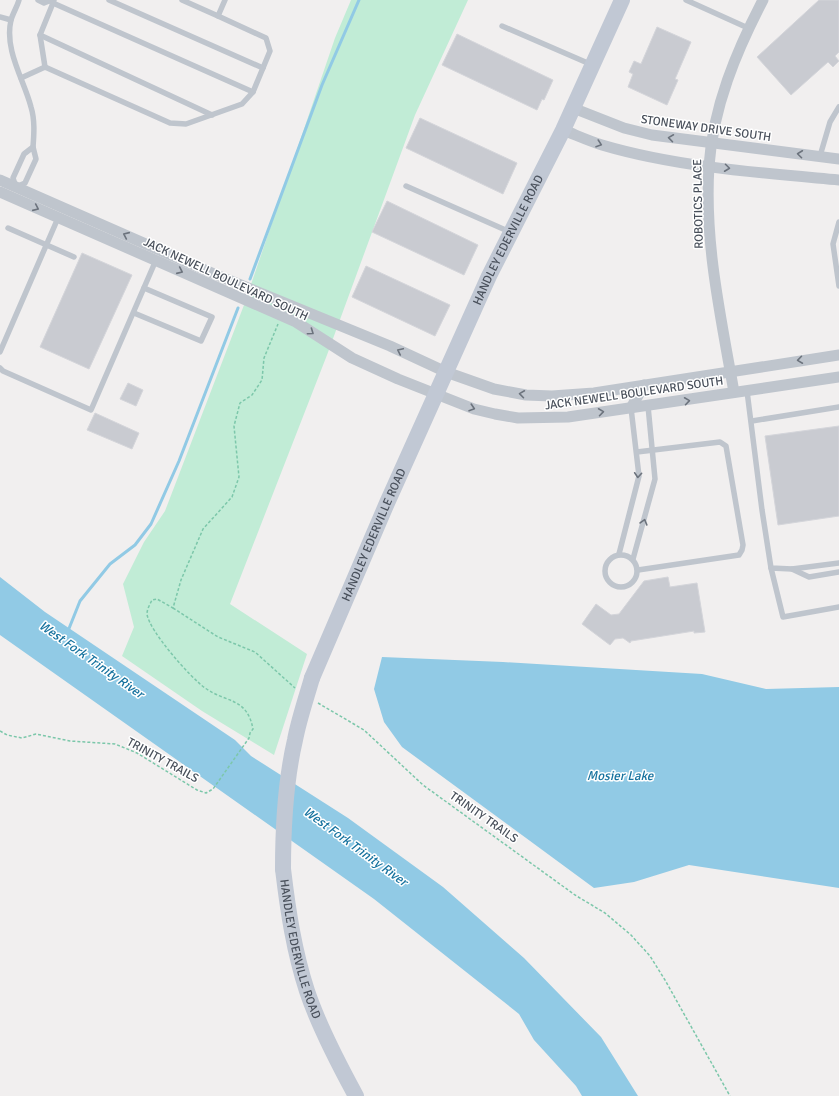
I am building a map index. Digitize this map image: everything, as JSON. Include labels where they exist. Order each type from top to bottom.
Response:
[{"type":"main road","name":"HANDLEY EDERVILLE ROAD","points":[[356,1096],[319,1021],[302,976],[289,921],[284,869],[283,822],[287,783],[294,740],[312,678],[387,503],[446,372],[511,233],[563,130],[622,0]]},
{"type":"street","name":"ROBOTICS PLACE","points":[[734,392],[714,274],[709,231],[709,166],[721,99],[733,64],[748,28],[763,0]]},
{"type":"street","name":"STONEWAY DRIVE SOUTH","points":[[573,108],[624,128],[652,135],[839,159]]},
{"type":"street","points":[[563,130],[601,145],[646,156],[709,166],[839,180]]},
{"type":"street","name":"JACK NEWELL BOULEVARD SOUTH","points":[[0,180],[63,207],[296,322],[352,358],[436,395],[474,409],[518,418],[568,417],[839,377]]},
{"type":"street","points":[[12,197],[16,187]]},
{"type":"street","name":"JACK NEWELL BOULEVARD SOUTH","points":[[0,192],[58,218],[158,255],[390,346],[446,372],[494,389],[526,395],[552,396],[594,393],[730,370],[839,355]]},
{"type":"street","points":[[58,218],[63,207]]},
{"type":"street","points":[[644,385],[648,406]]},
{"type":"street","points":[[631,408],[644,385]]},
{"type":"lane","points":[[19,0],[11,20],[11,44],[32,110],[34,130],[33,147],[36,159],[25,183],[16,187],[13,178],[24,154],[33,147]]},
{"type":"lane","points":[[38,0],[44,3],[51,1],[253,92]]},
{"type":"lane","points":[[109,0],[263,68]]},
{"type":"lane","points":[[21,78],[45,67],[170,123],[186,124],[242,104],[253,92],[270,51],[266,38],[182,0]]},
{"type":"lane","points":[[218,16],[225,0]]},
{"type":"lane","points":[[686,0],[748,28]]},
{"type":"lane","points":[[45,67],[40,35],[51,1]]},
{"type":"lane","points":[[0,17],[11,20]]},
{"type":"lane","points":[[502,26],[593,65]]},
{"type":"lane","points":[[40,35],[212,115]]},
{"type":"lane","points":[[820,156],[830,122],[839,107]]},
{"type":"lane","points":[[406,186],[511,233]]},
{"type":"lane","points":[[0,352],[58,218]]},
{"type":"lane","points":[[839,222],[833,244],[839,286]]},
{"type":"lane","points":[[8,228],[74,257]]},
{"type":"lane","points":[[0,368],[3,371],[91,410],[158,255]]},
{"type":"lane","points":[[134,313],[201,342],[212,317],[144,288]]},
{"type":"lane","points":[[747,391],[752,420],[762,510],[772,568],[783,617],[839,607]]},
{"type":"lane","points":[[633,559],[654,487],[648,406]]},
{"type":"lane","points":[[752,420],[839,407]]},
{"type":"lane","points":[[620,554],[639,476],[631,408]]},
{"type":"lane","points":[[637,452],[720,442],[724,443],[726,446],[742,550],[739,555],[638,570]]},
{"type":"lane","points":[[620,554],[633,559],[638,570],[633,582],[620,587],[610,582],[605,574],[606,565],[609,560],[620,554]]},
{"type":"lane","points":[[772,568],[792,569],[839,563]]},
{"type":"lane","points":[[792,569],[809,577],[839,572]]},
{"type":"path","points":[[173,608],[181,580],[203,529],[232,497],[239,477],[234,426],[240,404],[252,395],[262,380],[264,358],[282,316]]},
{"type":"path","name":"TRINITY TRAILS","points":[[0,731],[7,735],[22,738],[36,734],[70,741],[115,744],[137,753],[197,790],[206,793],[213,789],[244,746],[254,729],[249,714],[234,701],[206,689],[191,676],[150,624],[147,614],[152,600],[157,599],[218,637],[255,652],[301,692]]},
{"type":"path","name":"TRINITY TRAILS","points":[[313,700],[364,730],[381,744],[405,770],[423,785],[575,895],[605,913],[631,935],[650,956],[665,980],[730,1096]]},
{"type":"green space","points":[[351,0],[468,0],[415,115],[327,355],[230,604],[307,654],[274,755],[202,711],[122,656],[134,627],[123,584],[144,542],[165,511],[244,305],[335,38]]},
{"type":"water","name":"West Fork Trinity River","points":[[0,577],[45,612],[235,740],[251,756],[348,818],[443,887],[524,958],[601,1037],[638,1096],[582,1096],[576,1086],[534,1040],[519,1014],[374,899],[0,635]]},
{"type":"water","name":"Mosier Lake","points":[[382,657],[503,662],[702,674],[766,689],[839,687],[839,888],[689,865],[634,882],[594,888],[402,747],[384,722],[374,689]]},
{"type":"building","points":[[819,0],[839,0],[839,52],[835,56],[839,61],[833,67],[828,62],[791,95],[757,57]]},
{"type":"building","points":[[657,27],[691,42],[675,79],[678,80],[667,105],[628,87],[633,74],[629,72],[634,61],[641,64]]},
{"type":"building","points":[[457,34],[553,80],[544,100],[542,99],[537,110],[442,65]]},
{"type":"building","points":[[420,118],[517,163],[503,194],[406,148]]},
{"type":"building","points":[[387,201],[478,245],[464,275],[372,232]]},
{"type":"building","points":[[82,253],[132,275],[89,369],[40,347]]},
{"type":"building","points":[[366,266],[450,305],[435,336],[352,297]]},
{"type":"building","points":[[128,383],[143,390],[136,406],[120,399]]},
{"type":"building","points":[[95,413],[139,433],[132,449],[87,430]]},
{"type":"building","points":[[839,426],[839,516],[778,525],[765,436]]},
{"type":"building","points":[[668,577],[670,587],[697,583],[705,632],[694,633],[694,631],[631,641],[630,643],[623,638],[615,639],[610,645],[582,624],[596,604],[611,615],[619,614],[644,581]]},
{"type":"waterway","points":[[250,279],[322,85],[359,0]]},
{"type":"waterway","name":"West Fork Trinity River","points":[[68,631],[80,601],[110,564],[135,545],[151,524],[179,461],[238,308]]}]
